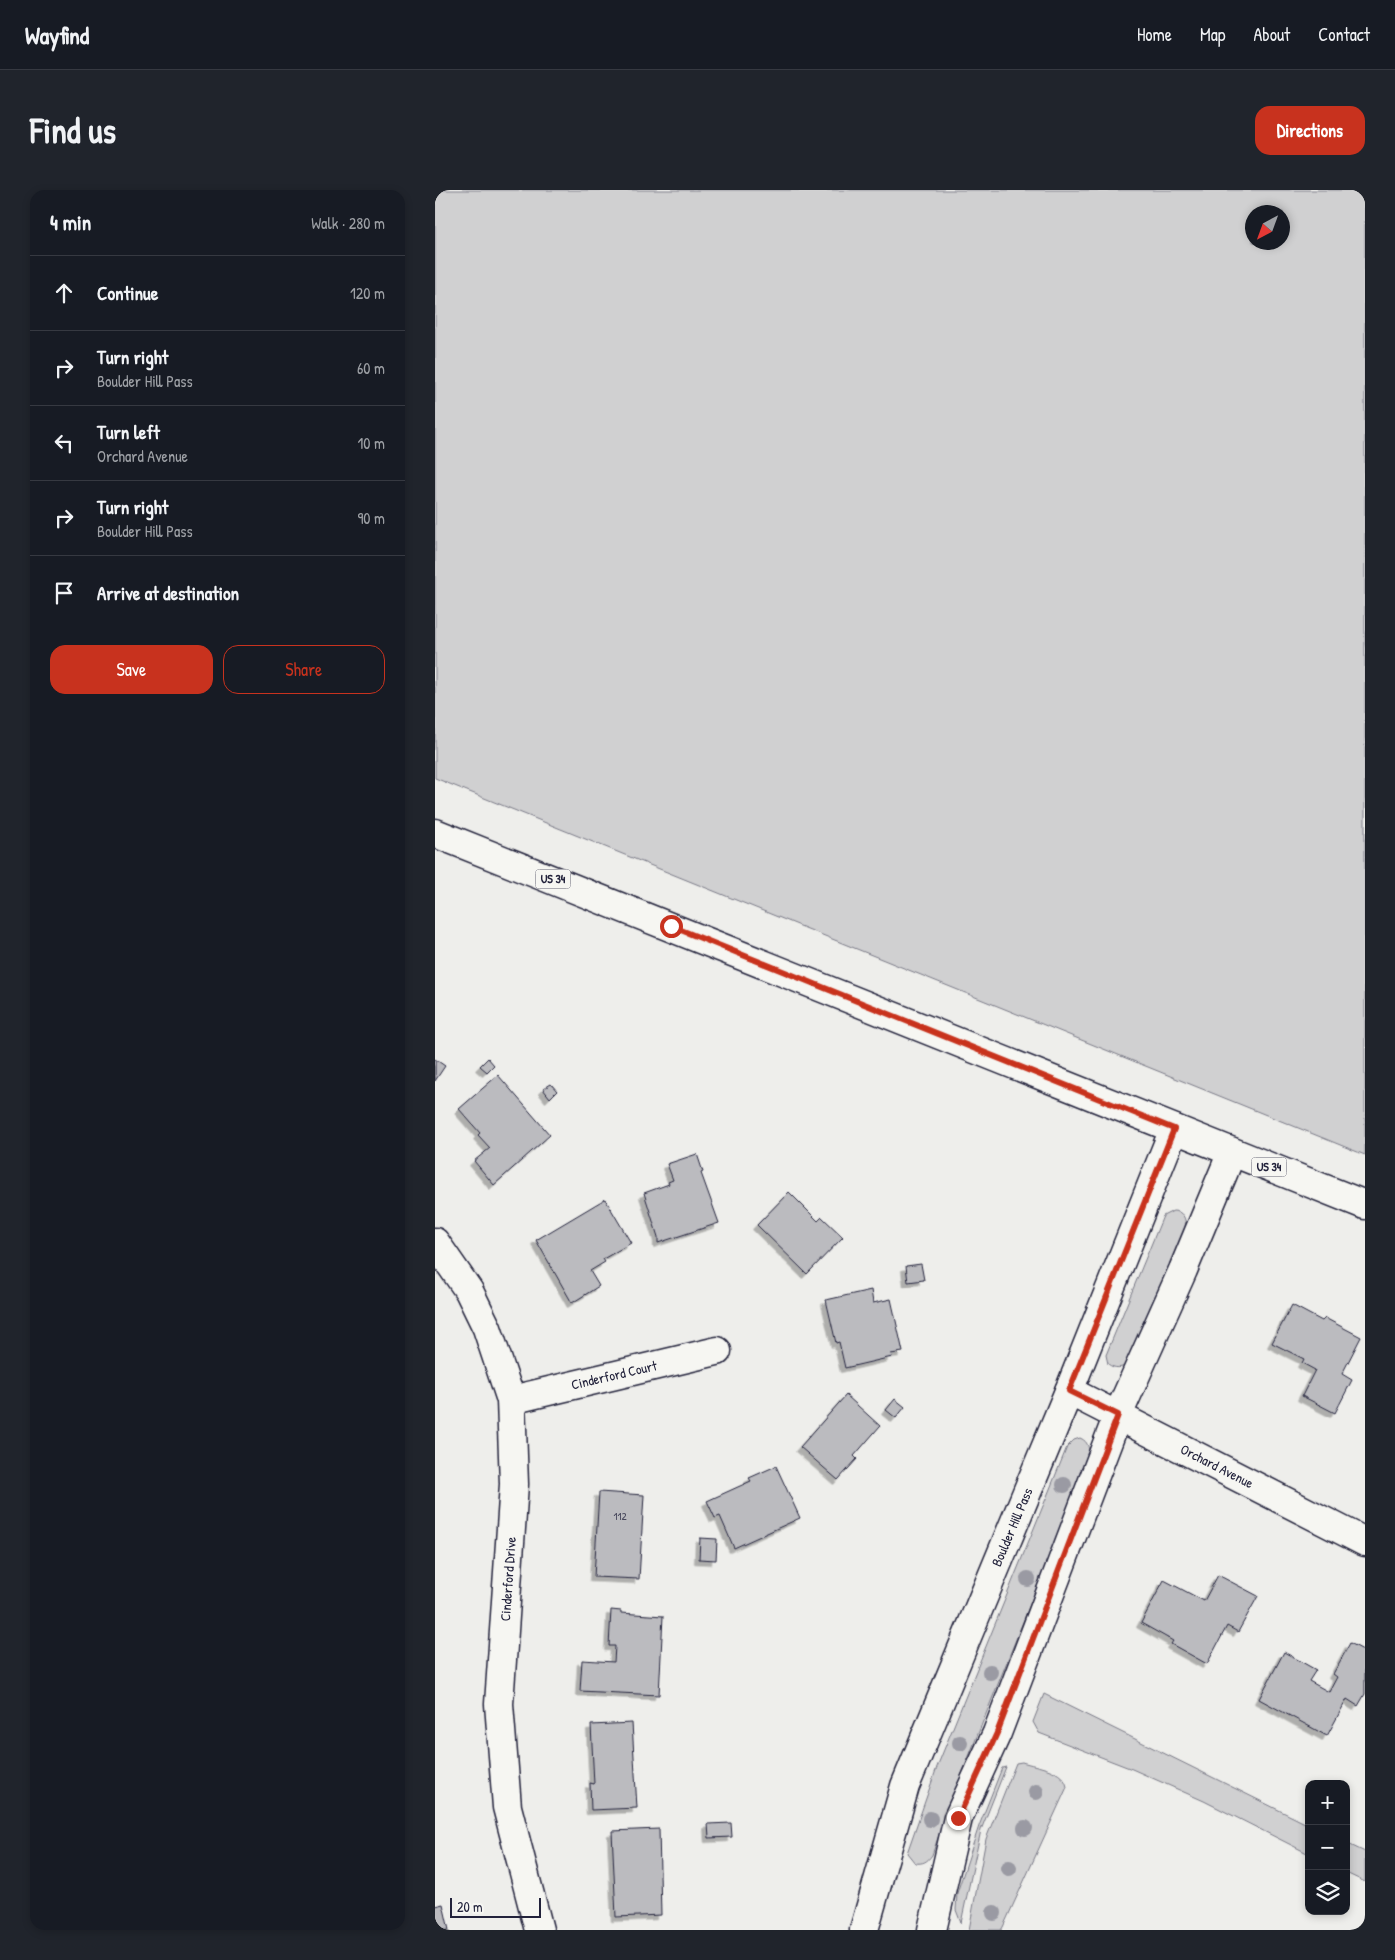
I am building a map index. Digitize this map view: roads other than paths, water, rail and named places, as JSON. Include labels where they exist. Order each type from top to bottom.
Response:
[{"type":"street","name":"US 34","points":[[435,832],[1365,1205]]},
{"type":"street","name":"Boulder Hill Pass","points":[[864,1930],[905,1786],[1069,1391],[1174,1129]]},
{"type":"street","points":[[932,1930],[958,1818],[997,1733],[1118,1415],[1183,1270],[1232,1152]]},
{"type":"street","name":"Cinderford Drive","points":[[435,1242],[469,1291],[487,1328],[511,1400],[514,1484],[499,1704],[507,1807],[539,1930]]},
{"type":"street","name":"Cinderford Court","points":[[511,1400],[717,1351]]},
{"type":"street","name":"Orchard Avenue","points":[[1069,1391],[1365,1542]]}]
